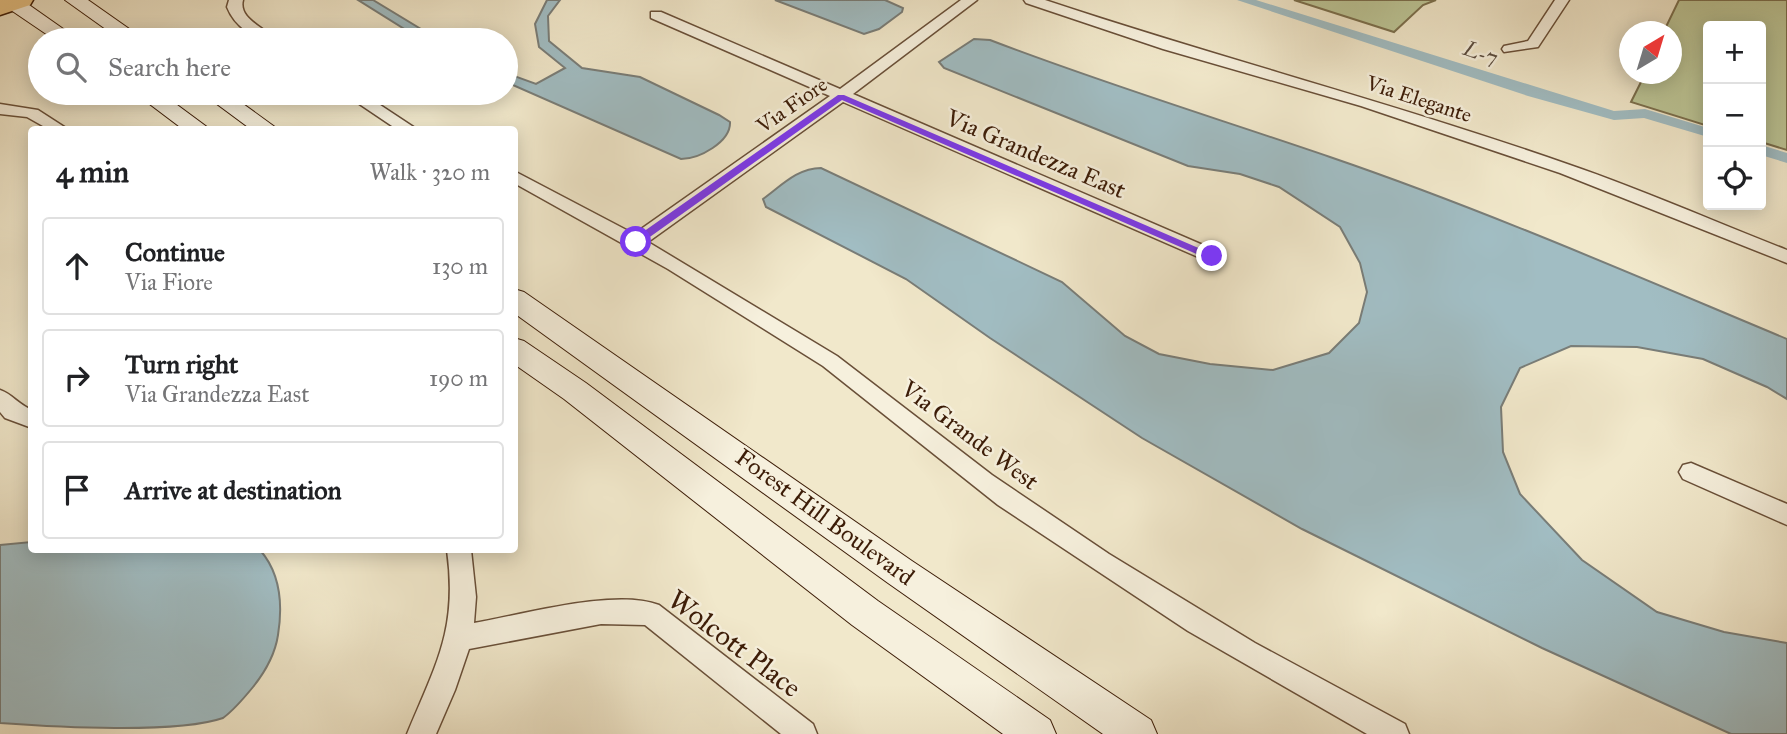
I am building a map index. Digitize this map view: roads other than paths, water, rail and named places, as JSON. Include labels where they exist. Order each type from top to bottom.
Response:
[{"type":"main road","points":[[75,0],[117,28]]},
{"type":"main road","points":[[11,3],[50,28]]},
{"type":"main road","points":[[164,105],[194,126]]},
{"type":"main road","points":[[231,105],[262,126]]},
{"type":"main road","name":"Forest Hill Boulevard","points":[[518,302],[900,572],[1137,734]]},
{"type":"main road","name":"Forest Hill Boulevard","points":[[518,352],[575,391],[866,613],[1036,734]]},
{"type":"street","points":[[236,0],[234,7],[239,17],[253,28]]},
{"type":"street","name":"Via Fiore","points":[[636,242],[970,0]]},
{"type":"street","name":"Via Elegante","points":[[1031,0],[1168,47],[1367,103],[1566,169],[1787,257]]},
{"type":"street","points":[[1509,49],[1533,44],[1562,0]]},
{"type":"street","name":"Via Grandezza East","points":[[656,15],[1212,256]]},
{"type":"street","points":[[370,105],[404,126]]},
{"type":"street","points":[[0,109],[22,108],[45,117],[56,126]]},
{"type":"street","name":"Via Grande West","points":[[518,178],[733,297],[833,364],[1004,496],[1147,593],[1395,734]]},
{"type":"street","points":[[0,398],[13,412],[28,418]]},
{"type":"street","points":[[1692,472],[1787,515]]},
{"type":"street","points":[[421,734],[431,715],[460,638],[465,576],[460,553]]},
{"type":"street","name":"Wolcott Place","points":[[460,638],[601,612],[650,613],[803,734]]},
{"type":"water","points":[[358,0],[373,0],[419,28],[403,28]]},
{"type":"water","points":[[547,0],[560,0],[548,16],[549,41],[582,68],[640,77],[719,115],[730,122],[729,129],[720,142],[705,153],[681,159],[518,87],[518,77],[536,84],[565,68],[539,47],[535,24]]},
{"type":"water","points":[[775,0],[885,0],[903,8],[902,12],[879,29],[864,34]]},
{"type":"water","points":[[974,39],[990,40],[1117,86],[1388,177],[1560,244],[1787,339],[1787,399],[1767,387],[1703,359],[1637,347],[1571,346],[1520,368],[1501,407],[1503,452],[1520,494],[1582,560],[1657,612],[1724,632],[1787,643],[1787,734],[1731,734],[1542,648],[1302,529],[1142,438],[906,279],[766,207],[763,199],[784,183],[805,171],[821,168],[1062,282],[1125,336],[1159,354],[1210,364],[1273,370],[1329,353],[1359,323],[1367,292],[1360,263],[1340,227],[1279,187],[1240,174],[1188,166],[944,68],[939,62]]},
{"type":"water","points":[[28,542],[28,553],[262,553],[272,569],[279,590],[280,612],[275,649],[253,687],[223,718],[202,723],[147,728],[0,723],[0,545]]},
{"type":"waterway","name":"L-7","points":[[1243,0],[1533,93],[1614,116],[1645,113],[1703,131]]},
{"type":"waterway","name":"L-7","points":[[1766,152],[1787,158]]}]
